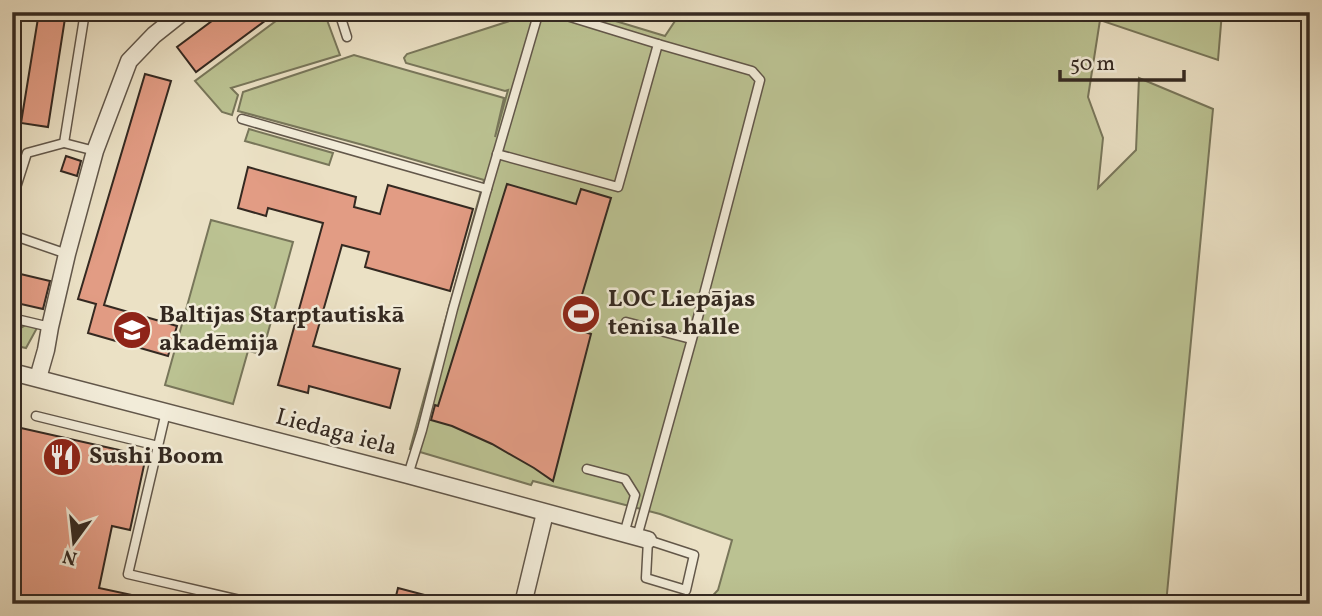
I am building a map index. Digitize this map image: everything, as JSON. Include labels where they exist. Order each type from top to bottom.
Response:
[{"type":"street","points":[[38,378],[95,151],[129,61],[154,34],[183,12]]},
{"type":"street","name":"Liedaga iela","points":[[12,372],[636,537]]},
{"type":"street","points":[[523,604],[545,513]]},
{"type":"lane","points":[[64,143],[85,12]]},
{"type":"lane","points":[[339,12],[347,37]]},
{"type":"lane","points":[[408,475],[537,18],[551,12],[752,71],[760,80],[636,537]]},
{"type":"lane","points":[[497,154],[618,187],[658,44]]},
{"type":"lane","points":[[242,119],[487,188]]},
{"type":"lane","points":[[12,200],[27,153],[64,143],[95,151]]},
{"type":"lane","points":[[12,235],[67,254]]},
{"type":"lane","points":[[12,318],[50,327]]},
{"type":"lane","points":[[626,322],[691,340]]},
{"type":"lane","points":[[166,412],[128,573],[257,604]]},
{"type":"lane","points":[[36,416],[158,446]]},
{"type":"lane","points":[[587,469],[625,479],[635,495],[636,537]]},
{"type":"lane","name":"Liedaga iela","points":[[636,537],[694,555],[687,590],[646,578],[636,537]]},
{"type":"green space","points":[[288,12],[324,12],[340,55],[231,88],[238,95],[232,115],[222,112],[195,81]]},
{"type":"green space","points":[[530,12],[586,12],[665,36],[681,12],[1222,12],[1218,60],[1100,20],[1088,97],[1103,138],[1098,188],[1136,150],[1139,78],[1213,109],[1166,604],[705,604],[718,590],[732,540],[660,514],[533,481],[531,485],[410,449],[484,180],[238,111],[243,92],[354,55],[504,98],[495,137],[508,90],[406,63],[404,58],[407,54],[522,17],[528,19]]},
{"type":"green space","points":[[249,129],[333,153],[329,165],[245,141]]},
{"type":"green space","points":[[211,220],[293,242],[262,354],[248,351],[233,404],[165,385]]},
{"type":"green space","points":[[26,325],[37,328],[26,348],[12,345],[12,333]]},
{"type":"building","points":[[39,12],[66,12],[48,127],[21,123]]},
{"type":"building","points":[[224,12],[277,12],[196,72],[177,47]]},
{"type":"building","points":[[145,74],[171,81],[104,305],[177,326],[168,356],[88,333],[96,304],[78,299]]},
{"type":"building","points":[[66,156],[81,161],[77,176],[61,171]]},
{"type":"building","points":[[248,167],[356,197],[354,207],[380,214],[388,185],[473,209],[450,291],[365,267],[369,252],[342,245],[313,346],[400,369],[390,408],[309,386],[308,393],[278,385],[323,223],[268,208],[266,216],[238,208]]},
{"type":"building","points":[[507,184],[576,204],[581,189],[611,198],[572,328],[591,334],[553,481],[492,444],[452,426],[431,420],[435,405],[438,406]]},
{"type":"building","points":[[12,272],[50,281],[43,309],[12,302]]},
{"type":"building","points":[[12,426],[146,456],[130,530],[112,526],[99,588],[146,598],[145,604],[12,604]]},
{"type":"building","points":[[398,588],[440,599],[440,604],[394,604]]},
{"type":"place","name":"LOC Liepājas tenisa halle","points":[[581,314]]},
{"type":"place","name":"Baltijas Starptautiskā akadēmija","points":[[132,330]]},
{"type":"place","name":"Sushi Boom","points":[[62,457]]}]
